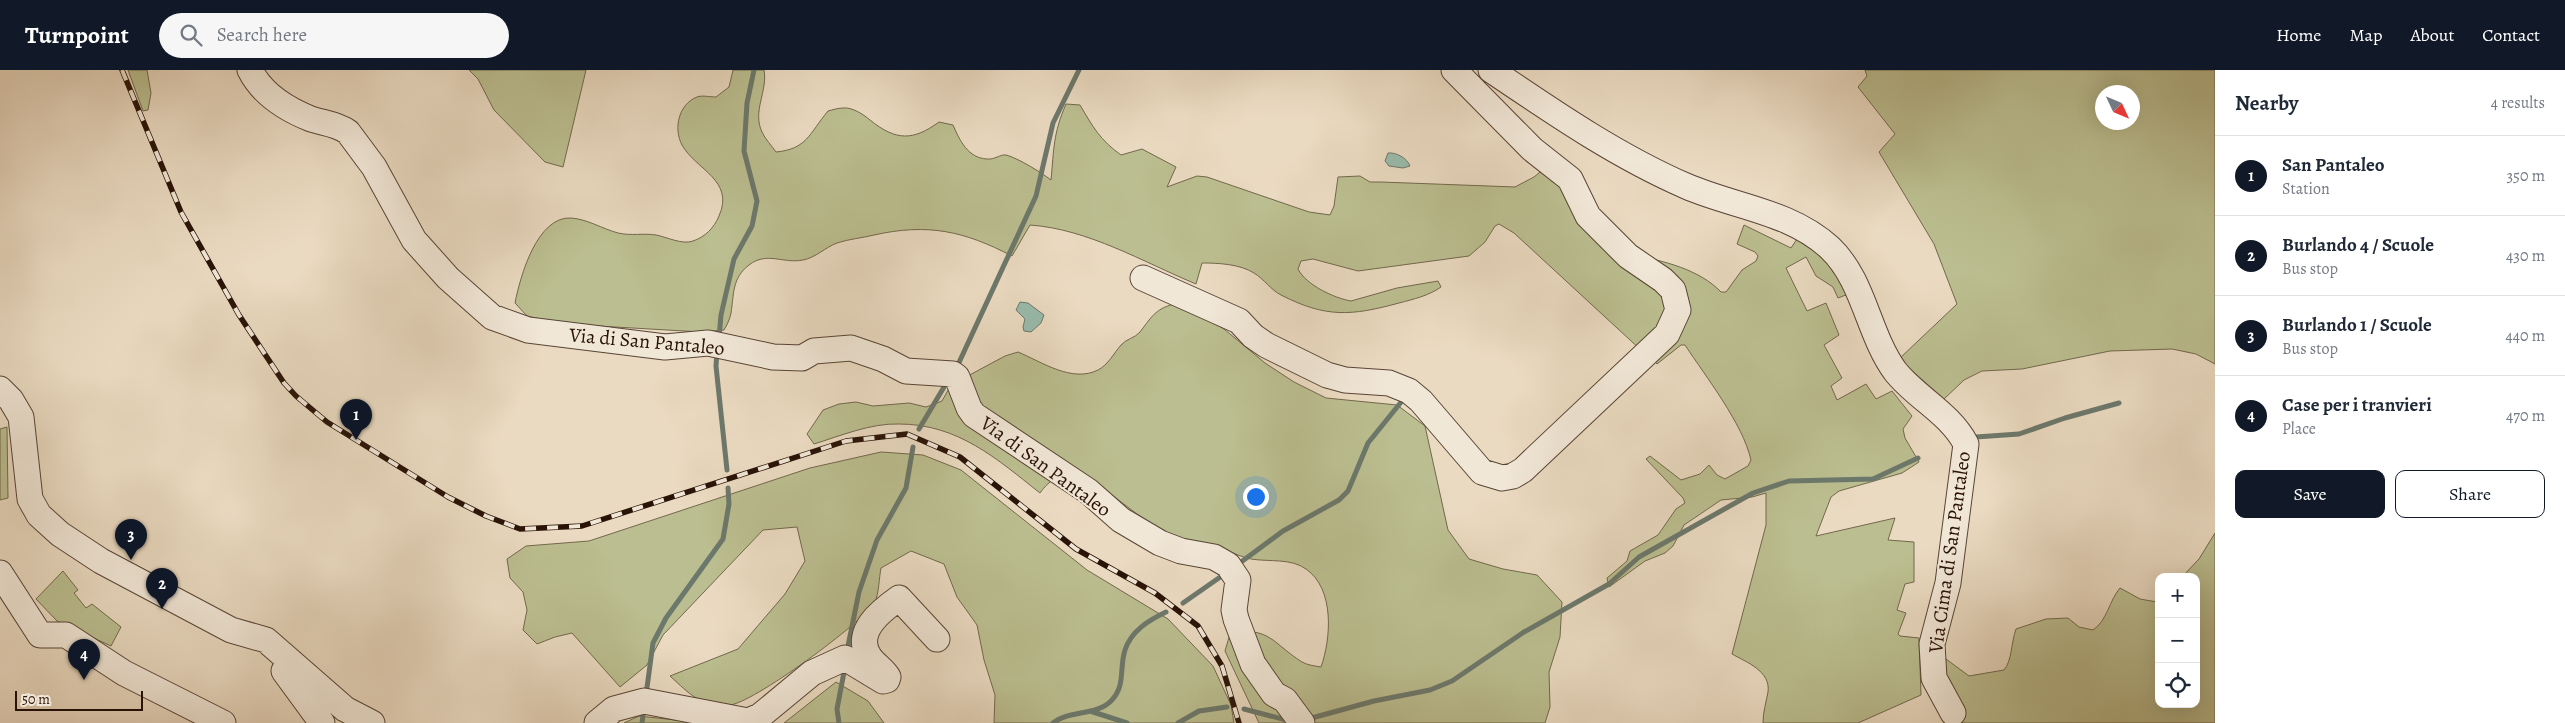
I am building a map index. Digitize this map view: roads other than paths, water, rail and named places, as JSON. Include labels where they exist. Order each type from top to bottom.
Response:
[{"type":"street","name":"Via di San Pantaleo","points":[[250,70],[271,97],[310,118],[343,128],[348,132],[374,168],[414,240],[448,278],[492,317],[528,330],[665,346],[708,343],[773,357],[802,358],[814,351],[851,348],[884,359],[906,371],[953,374],[957,377],[969,408],[974,414],[1088,491],[1121,520],[1160,543],[1181,551],[1214,557],[1228,564],[1238,580],[1234,610],[1253,664],[1274,694],[1285,700],[1298,714],[1302,723]]},
{"type":"street","points":[[1143,278],[1239,321],[1253,336],[1266,345],[1327,375],[1345,380],[1389,383],[1409,391],[1421,401],[1482,472],[1502,478],[1513,476],[1523,470],[1667,334],[1678,310],[1676,298],[1673,290],[1663,280],[1628,256],[1588,216],[1570,179],[1558,167],[1532,149],[1454,70]]},
{"type":"street","name":"Via Cima di San Pantaleo","points":[[1491,70],[1564,119],[1656,172],[1687,187],[1788,220],[1805,229],[1830,248],[1844,265],[1875,326],[1886,355],[1896,372],[1950,421],[1966,444],[1948,583],[1932,644],[1934,678],[1953,713]]},
{"type":"street","points":[[0,389],[11,400],[20,417],[30,498],[38,516],[60,534],[101,561],[231,630],[266,640],[345,709],[372,723]]},
{"type":"street","points":[[0,573],[38,634],[45,637],[67,636],[124,673],[223,723]]},
{"type":"street","points":[[597,723],[614,709],[644,702],[748,721],[760,716],[812,673],[845,658],[883,681],[887,680],[888,676],[868,656],[866,635],[878,615],[899,598],[937,639]]},
{"type":"street","points":[[231,630],[242,642],[269,658],[292,679],[322,723]]},
{"type":"waterway","points":[[719,338],[721,315],[734,259],[752,226],[757,201],[744,151],[747,103],[754,70]]},
{"type":"waterway","points":[[956,369],[1036,196],[1053,123],[1079,70]]},
{"type":"waterway","points":[[717,352],[716,366],[727,470]]},
{"type":"waterway","points":[[919,429],[947,382]]},
{"type":"waterway","points":[[1237,565],[1283,531],[1339,500],[1348,491],[1368,443],[1406,396]]},
{"type":"waterway","points":[[1976,437],[2019,434],[2065,418],[2119,403]]},
{"type":"waterway","points":[[847,651],[859,592],[877,540],[906,488],[913,447]]},
{"type":"waterway","points":[[1308,719],[1374,701],[1430,690],[1452,681],[1524,632],[1609,584],[1639,557],[1753,493],[1789,481],[1873,479],[1918,458]]},
{"type":"waterway","points":[[646,695],[653,643],[666,618],[723,539],[729,504],[728,488]]},
{"type":"waterway","points":[[1183,603],[1226,573]]},
{"type":"waterway","points":[[1053,723],[1067,716],[1098,709],[1111,701],[1119,689],[1123,657],[1128,643],[1141,627],[1166,612]]},
{"type":"waterway","points":[[839,723],[837,709],[845,667]]},
{"type":"waterway","points":[[1178,723],[1199,711],[1227,707]]},
{"type":"waterway","points":[[642,723],[644,708]]},
{"type":"waterway","points":[[1244,709],[1290,721]]},
{"type":"waterway","points":[[1090,711],[1127,723]]},
{"type":"railway","points":[[122,70],[181,212],[239,315],[284,383],[296,396],[327,422],[448,497],[486,516],[520,529],[582,526],[846,441],[907,434],[960,457],[1076,549],[1155,593],[1198,626],[1222,666],[1239,723]]},
{"type":"place","name":"San Pantaleo","points":[[356,440]]},
{"type":"place","name":"Burlando 1 / Scuole","points":[[131,560]]},
{"type":"place","name":"Burlando 4 / Scuole","points":[[162,609]]},
{"type":"place","name":"Case per i tranvieri","points":[[84,680]]}]
